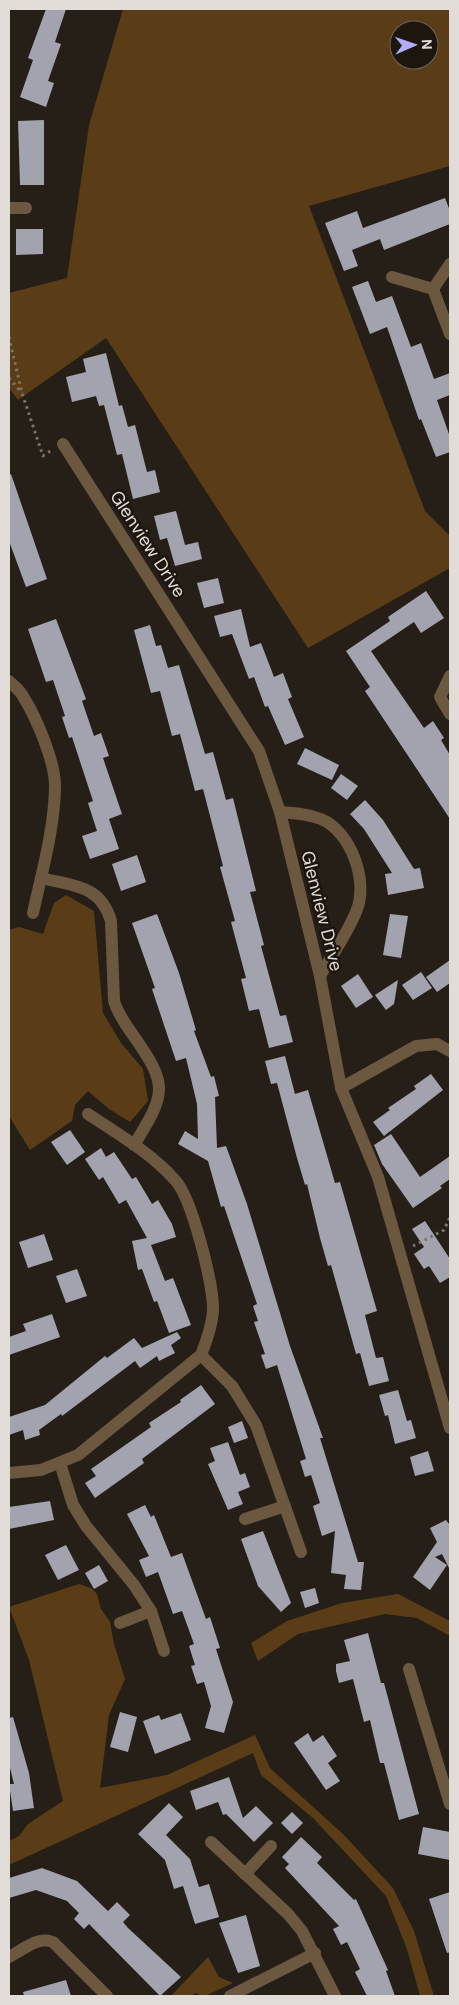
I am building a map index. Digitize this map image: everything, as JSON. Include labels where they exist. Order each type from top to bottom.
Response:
[{"type":"street","points":[[9,208],[26,208]]},
{"type":"street","points":[[433,289],[450,264]]},
{"type":"street","points":[[392,277],[433,289]]},
{"type":"street","points":[[433,289],[450,334]]},
{"type":"street","name":"Glenview Drive","points":[[63,444],[259,751],[280,812],[320,976],[341,1088],[378,1177],[450,1428]]},
{"type":"street","points":[[450,676],[440,697],[450,714]]},
{"type":"street","points":[[9,681],[23,696],[36,720],[46,746],[55,786],[51,828],[33,913]]},
{"type":"street","points":[[280,812],[298,813],[323,820],[344,837],[356,862],[360,887],[357,911],[320,976]]},
{"type":"street","points":[[41,878],[90,890],[100,898],[108,909],[111,921],[116,1007],[151,1061],[159,1077],[158,1103],[134,1146]]},
{"type":"street","points":[[341,1088],[416,1046],[437,1044],[450,1051]]},
{"type":"street","points":[[9,1473],[41,1470],[78,1455],[202,1355],[210,1335],[213,1310],[210,1287],[191,1210],[177,1182],[154,1159],[88,1114]]},
{"type":"street","points":[[202,1355],[232,1386],[256,1425],[302,1552]]},
{"type":"street","points":[[60,1463],[73,1505],[86,1526],[134,1585],[151,1611],[164,1651]]},
{"type":"street","points":[[245,1519],[285,1506]]},
{"type":"street","points":[[120,1623],[151,1611]]},
{"type":"street","points":[[409,1669],[447,1782],[450,1804]]},
{"type":"street","points":[[211,1842],[288,1914],[302,1931],[315,1953],[335,1996]]},
{"type":"street","points":[[245,1874],[271,1846]]},
{"type":"street","points":[[9,1957],[40,1940],[53,1942],[107,1996]]},
{"type":"street","points":[[230,1996],[315,1953]]},
{"type":"path","points":[[9,337],[22,393],[43,456],[63,444]]},
{"type":"path","points":[[9,378],[22,393]]},
{"type":"path","points":[[399,1254],[444,1230],[450,1217]]},
{"type":"shaded area","points":[[123,9],[450,9],[450,166],[309,206],[425,511],[450,536],[450,568],[308,648],[106,338],[18,400],[9,388],[9,293],[67,278],[89,125]]},
{"type":"shaded area","points":[[66,895],[94,911],[103,1013],[121,1043],[143,1069],[148,1101],[130,1122],[109,1109],[88,1091],[75,1105],[72,1121],[30,1150],[9,1116],[9,930],[19,927],[43,934],[54,903]]},
{"type":"shaded area","points":[[79,1584],[91,1588],[97,1594],[101,1609],[110,1622],[114,1644],[125,1679],[109,1715],[100,1788],[167,1775],[255,1735],[270,1768],[344,1835],[393,1888],[414,1931],[434,1996],[420,1996],[407,1949],[386,1896],[313,1818],[261,1775],[253,1753],[9,1865],[9,1841],[19,1836],[28,1824],[63,1801],[29,1660],[9,1607]]},
{"type":"shaded area","points":[[398,1594],[450,1621],[450,1636],[417,1618],[385,1614],[298,1634],[258,1661],[251,1643],[287,1621],[342,1603]]},
{"type":"shaded area","points":[[208,1957],[219,1977],[233,1983],[205,1996],[200,1996],[197,1993],[189,1996],[171,1996]]},
{"type":"building","points":[[46,9],[66,9],[55,42],[61,44],[48,81],[54,83],[46,107],[20,97],[33,60],[28,58]]},
{"type":"building","points":[[44,120],[44,185],[20,185],[18,121]]},
{"type":"building","points":[[445,198],[450,211],[450,224],[384,250],[380,239],[352,250],[358,266],[344,271],[325,223],[357,211],[363,228]]},
{"type":"building","points":[[16,229],[43,229],[43,254],[16,255]]},
{"type":"building","points":[[368,281],[376,302],[392,296],[411,347],[421,343],[434,379],[450,373],[450,395],[437,400],[450,437],[450,452],[436,457],[421,419],[419,420],[387,327],[370,334],[352,287]]},
{"type":"building","points":[[106,353],[119,406],[122,405],[128,427],[135,425],[147,472],[155,470],[160,492],[133,499],[122,454],[117,455],[104,405],[99,406],[96,396],[72,402],[66,377],[86,372],[83,359]]},
{"type":"building","points":[[11,474],[47,579],[26,587],[9,541],[9,475]]},
{"type":"building","points":[[176,511],[185,545],[198,542],[202,559],[175,566],[167,538],[160,540],[154,516]]},
{"type":"building","points":[[218,578],[224,603],[204,608],[197,583]]},
{"type":"building","points":[[426,591],[444,618],[421,633],[414,622],[371,651],[424,728],[433,721],[444,738],[441,740],[450,755],[450,819],[365,691],[370,687],[346,651],[390,621],[388,617]]},
{"type":"building","points":[[241,609],[250,647],[261,643],[274,677],[283,673],[292,697],[288,699],[304,737],[285,745],[268,706],[265,707],[254,677],[249,679],[232,634],[220,637],[214,616]]},
{"type":"building","points":[[56,619],[86,699],[82,701],[94,736],[101,733],[109,756],[103,758],[122,814],[109,819],[119,849],[90,859],[82,836],[97,831],[88,803],[93,801],[72,737],[69,738],[62,717],[65,716],[53,680],[46,682],[28,629]]},
{"type":"building","points":[[150,625],[156,646],[161,645],[168,668],[179,665],[205,754],[213,752],[226,800],[233,798],[256,891],[250,892],[264,945],[261,946],[280,1016],[286,1015],[293,1042],[269,1048],[259,1009],[249,1011],[241,979],[246,978],[231,922],[235,921],[220,867],[223,866],[203,789],[195,791],[180,734],[172,736],[160,691],[151,693],[134,630]]},
{"type":"building","points":[[305,748],[339,765],[332,780],[297,764]]},
{"type":"building","points":[[341,774],[358,786],[347,800],[331,788]]},
{"type":"building","points":[[365,800],[383,820],[414,869],[420,868],[424,888],[388,895],[385,874],[392,873],[364,829],[350,814]]},
{"type":"building","points":[[137,855],[146,882],[121,891],[112,864]]},
{"type":"building","points":[[157,914],[179,973],[196,1030],[194,1031],[211,1077],[214,1076],[219,1096],[215,1097],[217,1148],[226,1146],[247,1204],[290,1346],[323,1438],[320,1438],[358,1562],[364,1562],[361,1590],[344,1589],[346,1575],[331,1573],[335,1531],[322,1536],[313,1506],[320,1503],[311,1475],[305,1477],[300,1461],[306,1459],[277,1365],[266,1369],[261,1355],[265,1354],[254,1322],[258,1321],[253,1306],[257,1304],[224,1206],[221,1207],[208,1161],[178,1144],[185,1131],[198,1139],[197,1104],[186,1058],[176,1061],[152,989],[155,988],[132,923]]},
{"type":"building","points":[[390,914],[408,916],[401,958],[383,955]]},
{"type":"building","points":[[450,960],[450,983],[437,992],[426,977]]},
{"type":"building","points":[[421,972],[432,988],[413,1000],[402,985]]},
{"type":"building","points":[[358,974],[373,997],[356,1008],[341,986]]},
{"type":"building","points":[[398,980],[394,1004],[386,1010],[375,995]]},
{"type":"building","points":[[285,1056],[295,1094],[308,1090],[335,1183],[340,1182],[377,1311],[365,1315],[376,1358],[383,1357],[389,1381],[369,1386],[360,1353],[356,1354],[331,1265],[328,1266],[307,1184],[305,1185],[277,1083],[271,1084],[265,1061]]},
{"type":"building","points":[[431,1074],[443,1090],[384,1136],[373,1122],[390,1110],[388,1108],[416,1089],[414,1086]]},
{"type":"building","points":[[70,1130],[85,1152],[67,1165],[51,1142]]},
{"type":"building","points":[[391,1134],[420,1177],[450,1156],[450,1179],[440,1186],[442,1188],[413,1208],[382,1164],[374,1145]]},
{"type":"building","points":[[101,1148],[106,1157],[114,1152],[132,1179],[136,1177],[152,1204],[158,1200],[172,1224],[176,1237],[151,1245],[165,1281],[173,1278],[191,1325],[169,1333],[157,1301],[154,1302],[142,1269],[138,1270],[132,1241],[147,1238],[126,1200],[119,1204],[103,1177],[99,1180],[85,1159]]},
{"type":"building","points":[[425,1221],[450,1259],[450,1277],[440,1283],[429,1266],[424,1269],[414,1254],[424,1247],[412,1229]]},
{"type":"building","points":[[44,1234],[53,1260],[28,1268],[19,1242]]},
{"type":"building","points":[[77,1269],[87,1296],[66,1303],[56,1276]]},
{"type":"building","points":[[52,1314],[60,1337],[9,1355],[9,1337],[26,1331],[23,1324]]},
{"type":"building","points":[[177,1332],[181,1338],[171,1345],[175,1353],[159,1361],[157,1356],[140,1368],[135,1361],[62,1416],[61,1414],[39,1430],[40,1435],[25,1440],[23,1430],[9,1435],[9,1417],[45,1405],[105,1356],[107,1358],[134,1338],[142,1348]]},
{"type":"building","points":[[201,1385],[215,1404],[142,1459],[144,1463],[95,1498],[85,1483],[96,1476],[91,1469],[151,1427],[149,1423],[181,1402],[180,1400]]},
{"type":"building","points":[[398,1390],[407,1421],[411,1420],[416,1438],[395,1444],[388,1415],[385,1416],[379,1395]]},
{"type":"building","points":[[242,1421],[248,1438],[234,1443],[228,1427]]},
{"type":"building","points":[[228,1442],[240,1475],[245,1473],[250,1487],[238,1492],[243,1504],[228,1510],[208,1464],[215,1461],[210,1448]]},
{"type":"building","points":[[428,1451],[434,1471],[415,1476],[410,1457]]},
{"type":"building","points":[[50,1501],[54,1520],[9,1529],[9,1507]]},
{"type":"building","points":[[145,1505],[151,1517],[154,1515],[171,1557],[182,1553],[206,1619],[210,1617],[220,1648],[216,1649],[233,1702],[224,1733],[205,1728],[211,1706],[204,1682],[197,1684],[191,1666],[195,1665],[189,1646],[194,1644],[182,1611],[173,1614],[158,1572],[146,1577],[139,1560],[149,1556],[127,1514]]},
{"type":"building","points":[[446,1520],[449,1524],[450,1522],[450,1570],[442,1554],[435,1557],[447,1565],[430,1590],[413,1577],[437,1542],[430,1528]]},
{"type":"building","points":[[263,1531],[291,1603],[281,1612],[258,1586],[241,1539]]},
{"type":"building","points":[[66,1545],[79,1570],[58,1580],[45,1555]]},
{"type":"building","points":[[99,1565],[108,1581],[94,1589],[85,1573]]},
{"type":"building","points":[[315,1588],[319,1603],[305,1608],[300,1592]]},
{"type":"building","points":[[368,1633],[381,1683],[384,1683],[419,1814],[399,1820],[384,1763],[380,1763],[370,1720],[364,1722],[353,1679],[339,1683],[336,1671],[336,1664],[350,1661],[344,1640]]},
{"type":"building","points":[[120,1712],[137,1717],[128,1752],[110,1747]]},
{"type":"building","points":[[181,1713],[191,1740],[155,1754],[143,1721],[159,1715],[161,1720]]},
{"type":"building","points":[[13,1717],[29,1773],[34,1808],[13,1811],[9,1784],[14,1784],[9,1764],[9,1718]]},
{"type":"building","points":[[308,1733],[313,1742],[323,1735],[337,1756],[328,1763],[340,1781],[326,1790],[294,1743]]},
{"type":"building","points":[[229,1777],[243,1818],[256,1806],[273,1823],[254,1842],[226,1814],[223,1815],[218,1802],[196,1810],[190,1791]]},
{"type":"building","points":[[169,1803],[183,1817],[166,1835],[190,1859],[199,1887],[209,1884],[219,1917],[195,1924],[183,1886],[174,1889],[165,1860],[138,1834]]},
{"type":"building","points":[[292,1812],[303,1823],[292,1834],[281,1823]]},
{"type":"building","points":[[423,1827],[450,1832],[450,1860],[418,1854]]},
{"type":"building","points":[[301,1837],[322,1857],[317,1863],[354,1900],[356,1899],[388,1970],[386,1971],[395,1996],[367,1996],[355,1972],[360,1969],[347,1942],[341,1945],[333,1929],[339,1926],[285,1868],[289,1864],[282,1857]]},
{"type":"building","points":[[42,1868],[77,1881],[108,1911],[117,1902],[130,1915],[123,1922],[128,1928],[181,1977],[160,1996],[89,1924],[84,1929],[74,1919],[79,1913],[67,1901],[36,1890],[9,1898],[9,1878]]},
{"type":"building","points":[[450,1892],[450,1952],[447,1953],[429,1899]]},
{"type":"building","points":[[246,1915],[260,1966],[238,1973],[219,1923]]},
{"type":"building","points":[[66,1980],[71,1996],[24,1996],[23,1992]]}]
